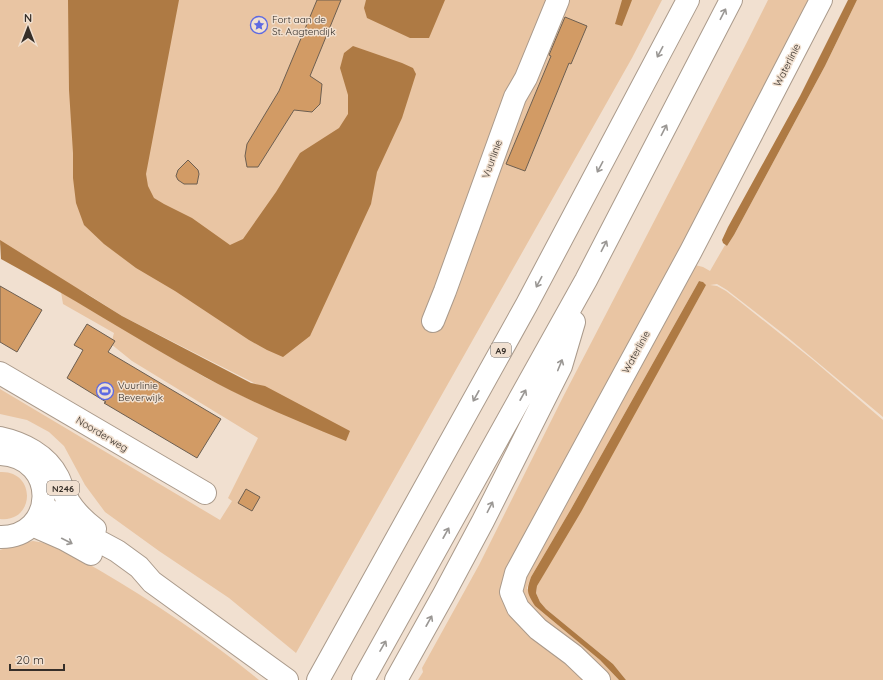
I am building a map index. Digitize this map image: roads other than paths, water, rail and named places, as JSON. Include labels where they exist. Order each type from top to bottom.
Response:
[{"type":"main road","name":"Vuurlinie","points":[[433,321],[515,97],[526,78],[558,0]]},
{"type":"main road","name":"A9","points":[[318,680],[523,311],[688,0]]},
{"type":"main road","points":[[363,680],[586,280],[731,0]]},
{"type":"main road","name":"Waterlinie","points":[[599,680],[573,655],[538,629],[518,608],[511,592],[516,573],[692,251],[821,0]]},
{"type":"main road","points":[[396,680],[483,521],[561,366],[586,280]]},
{"type":"main road","name":"Noorderweg","points":[[0,373],[205,493]]},
{"type":"main road","name":"N246","points":[[0,438],[24,446],[41,455],[58,476],[66,497],[81,518],[101,534],[117,551]]},
{"type":"main road","name":"N246","points":[[0,454],[10,455],[23,460],[34,468],[41,479],[44,493],[43,506],[39,516],[32,525],[21,533],[8,537],[0,537]]},
{"type":"main road","name":"N246","points":[[43,506],[76,529],[117,551],[139,567],[152,582],[287,680]]},
{"type":"main road","name":"N246","points":[[32,525],[64,539],[127,574],[152,582]]},
{"type":"place","name":"Fort aan de St. Aagtendijk","points":[[259,25]]},
{"type":"place","name":"Vuurlinie Beverwijk","points":[[105,391]]}]
